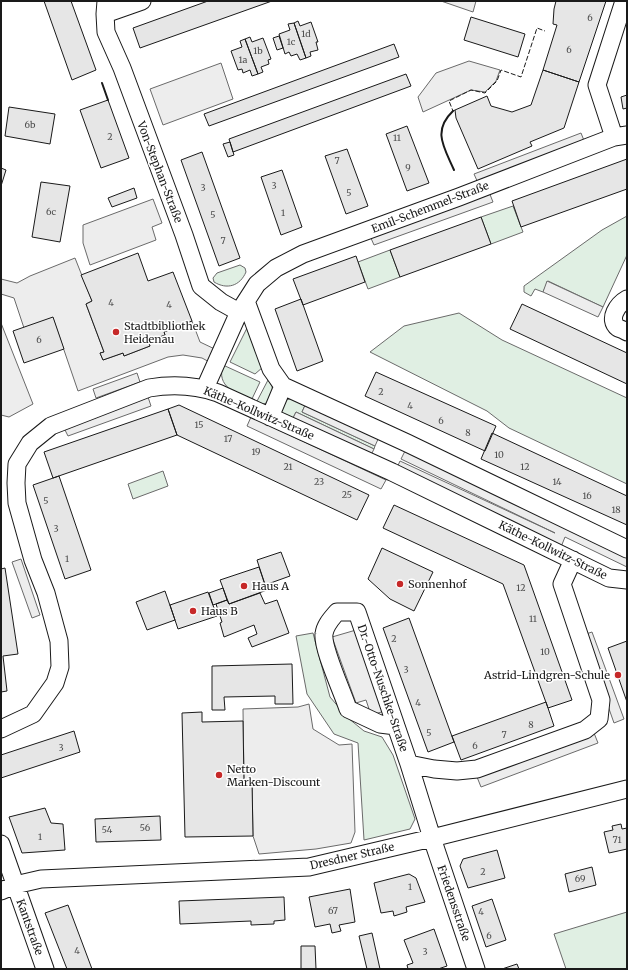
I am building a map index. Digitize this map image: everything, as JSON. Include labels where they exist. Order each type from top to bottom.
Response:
[{"type":"street","points":[[106,7],[142,1]]},
{"type":"street","points":[[620,136],[597,85],[624,1]]},
{"type":"street","name":"Von-Stephan-Straße","points":[[106,7],[106,32],[122,68],[184,235],[200,286],[221,302],[242,306]]},
{"type":"street","name":"Emil-Schemmel-Straße","points":[[205,388],[242,306],[257,284],[276,268],[303,254],[620,136]]},
{"type":"street","points":[[627,299],[620,304],[614,315],[614,322],[618,327],[627,332]]},
{"type":"street","points":[[242,306],[271,369],[283,386],[407,443],[627,549]]},
{"type":"street","name":"Käthe-Kollwitz-Straße","points":[[1,729],[33,714],[55,683],[60,667],[59,641],[46,594],[33,560],[18,503],[16,483],[17,464],[30,443],[51,426],[149,388],[188,386],[205,388],[218,393],[392,472],[608,578],[627,580]]},
{"type":"street","points":[[270,417],[283,386]]},
{"type":"street","name":"Dr.-Otto-Nuschke-Straße","points":[[409,764],[434,769],[457,771],[477,769],[585,730],[598,719],[601,700],[562,584],[573,560]]},
{"type":"street","name":"Dr.-Otto-Nuschke-Straße","points":[[396,726],[380,724],[348,709],[326,649],[324,634],[328,623],[337,612],[357,612],[396,726],[409,764],[432,838]]},
{"type":"street","name":"Dresdner Straße","points":[[8,888],[41,879],[309,867],[627,789]]},
{"type":"street","name":"Friedensstraße","points":[[432,838],[476,969]]},
{"type":"street","name":"Kantstraße","points":[[1,844],[8,888],[45,969]]},
{"type":"green space","points":[[513,206],[523,232],[491,244],[481,217]]},
{"type":"green space","points":[[627,216],[627,255],[603,307],[548,281],[543,292],[535,289],[531,296],[524,292],[524,286],[602,230]]},
{"type":"green space","points":[[390,250],[400,277],[368,289],[358,262]]},
{"type":"green space","points":[[240,265],[245,268],[246,272],[237,283],[224,286],[214,282],[213,278],[217,273]]},
{"type":"green space","points":[[459,313],[502,340],[627,398],[627,484],[509,428],[487,411],[370,352],[404,326]]},
{"type":"green space","points":[[248,326],[263,367],[255,374],[230,362]]},
{"type":"green space","points":[[223,365],[260,382],[251,401],[234,392],[225,384],[222,379]]},
{"type":"green space","points":[[268,380],[273,389],[272,394],[267,403],[256,403]]},
{"type":"green space","points":[[293,398],[306,403],[302,412],[375,446],[374,449],[296,412],[292,420],[281,414],[280,410],[286,400]]},
{"type":"green space","points":[[163,471],[168,486],[133,499],[128,484]]},
{"type":"green space","points":[[313,633],[330,697],[348,718],[364,731],[382,737],[393,755],[415,819],[410,829],[364,840],[358,743],[334,734],[307,694],[296,636]]},
{"type":"green space","points":[[627,912],[627,969],[566,969],[554,934]]},
{"type":"shaded area","points":[[441,1],[476,1],[473,12]]},
{"type":"shaded area","points":[[469,61],[500,70],[496,81],[485,92],[471,90],[423,112],[418,97],[436,73]]},
{"type":"shaded area","points":[[221,63],[233,99],[163,125],[150,89]]},
{"type":"shaded area","points":[[581,133],[585,143],[478,183],[474,174]]},
{"type":"shaded area","points":[[489,192],[493,202],[374,245],[370,236]]},
{"type":"shaded area","points":[[153,199],[162,223],[152,227],[156,240],[90,265],[83,243],[83,225]]},
{"type":"shaded area","points":[[75,258],[92,301],[86,304],[104,352],[100,353],[103,360],[123,353],[124,356],[150,346],[148,341],[165,335],[164,332],[192,321],[200,342],[221,352],[215,365],[202,358],[183,355],[168,357],[78,391],[53,318],[24,328],[14,298],[1,294],[1,279],[17,283],[30,276]]},
{"type":"shaded area","points":[[547,281],[603,307],[598,317],[543,292]]},
{"type":"shaded area","points":[[1,323],[33,404],[9,417],[1,415]]},
{"type":"shaded area","points":[[137,373],[140,382],[96,398],[93,389]]},
{"type":"shaded area","points":[[148,397],[151,406],[68,436],[64,428]]},
{"type":"shaded area","points":[[306,403],[379,437],[375,446],[302,412]]},
{"type":"shaded area","points":[[296,412],[374,449],[370,457],[292,420]]},
{"type":"shaded area","points":[[251,417],[386,480],[381,489],[247,426]]},
{"type":"shaded area","points":[[406,449],[627,555],[627,567],[565,537],[561,547],[396,470],[400,461],[555,533],[401,459]]},
{"type":"shaded area","points":[[21,559],[40,615],[32,618],[12,562]]},
{"type":"shaded area","points":[[356,630],[385,711],[371,715],[366,700],[356,703],[332,637]]},
{"type":"shaded area","points":[[592,632],[624,719],[614,723],[583,635]]},
{"type":"shaded area","points":[[309,704],[313,729],[339,745],[352,744],[355,832],[351,843],[316,849],[259,854],[253,836],[252,782],[244,782],[243,709],[298,707]]},
{"type":"shaded area","points":[[594,733],[598,743],[481,787],[477,777]]},
{"type":"building","points":[[44,1],[71,1],[96,70],[72,80]]},
{"type":"building","points":[[208,1],[272,1],[140,48],[133,28]]},
{"type":"building","points":[[556,1],[606,1],[579,82],[543,70],[557,25],[553,24]]},
{"type":"building","points":[[471,17],[525,34],[518,57],[464,40]]},
{"type":"building","points":[[298,21],[300,26],[311,22],[318,42],[316,42],[318,50],[310,52],[311,56],[306,58],[294,23]]},
{"type":"building","points":[[294,23],[306,58],[300,60],[297,54],[291,56],[289,52],[285,54],[279,34],[290,30],[288,24]]},
{"type":"building","points":[[279,36],[283,48],[277,50],[273,38]]},
{"type":"building","points":[[250,37],[252,42],[263,38],[271,59],[268,60],[269,64],[261,67],[263,72],[258,74],[245,39]]},
{"type":"building","points":[[245,39],[258,74],[252,76],[250,70],[243,73],[242,69],[238,70],[231,51],[242,47],[240,41]]},
{"type":"building","points":[[394,44],[399,57],[209,126],[204,114]]},
{"type":"building","points":[[543,70],[579,82],[564,128],[530,142],[532,146],[478,169],[456,118],[455,110],[487,96],[491,106],[512,112],[531,105]]},
{"type":"building","points":[[406,74],[411,86],[233,152],[229,139]]},
{"type":"building","points":[[627,95],[627,108],[623,109],[621,97]]},
{"type":"building","points":[[108,100],[129,158],[101,168],[80,110]]},
{"type":"building","points":[[9,107],[55,114],[50,144],[5,136]]},
{"type":"building","points":[[407,126],[429,183],[407,191],[386,134]]},
{"type":"building","points":[[230,142],[234,155],[228,157],[223,144]]},
{"type":"building","points":[[347,149],[368,206],[346,214],[325,156]]},
{"type":"building","points":[[202,152],[240,258],[219,266],[181,160]]},
{"type":"building","points":[[627,159],[627,189],[521,227],[512,201]]},
{"type":"building","points":[[1,168],[6,170],[1,186]]},
{"type":"building","points":[[282,170],[302,227],[281,235],[261,177]]},
{"type":"building","points":[[41,182],[70,186],[60,242],[32,237]]},
{"type":"building","points":[[134,188],[137,198],[112,207],[108,198]]},
{"type":"building","points":[[481,217],[491,244],[400,277],[390,250]]},
{"type":"building","points":[[138,253],[148,281],[173,272],[192,321],[164,332],[165,335],[148,341],[150,346],[124,356],[123,353],[103,360],[100,353],[104,352],[86,304],[92,301],[81,275]]},
{"type":"building","points":[[356,256],[365,282],[303,305],[293,279]]},
{"type":"building","points":[[301,299],[323,361],[297,371],[275,309]]},
{"type":"building","points":[[522,304],[627,353],[627,384],[510,329]]},
{"type":"building","points":[[53,317],[64,349],[24,363],[13,331]]},
{"type":"building","points":[[376,372],[496,426],[485,451],[365,396]]},
{"type":"building","points":[[179,405],[369,495],[357,520],[177,435],[168,409]]},
{"type":"building","points":[[168,409],[177,435],[53,478],[44,452]]},
{"type":"building","points":[[492,433],[627,496],[627,525],[481,459]]},
{"type":"building","points":[[59,476],[91,570],[65,579],[33,485]]},
{"type":"building","points":[[394,505],[524,565],[572,700],[548,708],[503,584],[383,528]]},
{"type":"building","name":"Sonnenhof","points":[[382,548],[433,572],[414,611],[390,599],[368,579]]},
{"type":"building","name":"Haus A","points":[[281,552],[290,576],[265,585],[257,560]]},
{"type":"building","name":"Haus A","points":[[259,567],[267,590],[229,604],[220,580]]},
{"type":"building","points":[[5,568],[18,654],[3,656],[7,691],[1,692],[1,569]]},
{"type":"building","points":[[223,588],[227,600],[213,605],[209,593]]},
{"type":"building","name":"Haus B","points":[[165,591],[175,620],[147,630],[136,602]]},
{"type":"building","name":"Haus B","points":[[208,592],[217,616],[178,629],[170,605]]},
{"type":"building","points":[[260,593],[265,604],[277,600],[289,633],[252,647],[248,638],[257,634],[254,625],[224,637],[220,623],[222,622],[216,604],[227,600],[229,604]]},
{"type":"building","points":[[409,618],[454,742],[428,752],[383,628]]},
{"type":"building","points":[[627,641],[627,702],[608,648]]},
{"type":"building","points":[[292,664],[293,704],[275,704],[275,696],[224,697],[225,710],[212,710],[212,666]]},
{"type":"building","points":[[546,702],[554,726],[461,760],[452,736]]},
{"type":"building","points":[[202,712],[202,722],[243,721],[244,782],[252,781],[253,836],[185,837],[182,713]]},
{"type":"building","points":[[74,731],[80,752],[1,778],[1,755]]},
{"type":"building","points":[[45,808],[51,823],[63,824],[65,850],[22,853],[9,817]]},
{"type":"building","points":[[160,816],[161,840],[96,842],[95,819]]},
{"type":"building","points":[[621,824],[622,829],[627,828],[627,849],[609,853],[604,832],[613,830],[612,826]]},
{"type":"building","points":[[497,850],[505,878],[468,888],[460,866],[463,859]]},
{"type":"building","points":[[592,867],[596,885],[569,892],[565,874]]},
{"type":"building","points":[[409,874],[416,878],[425,902],[406,907],[407,912],[394,916],[393,911],[381,913],[374,883]]},
{"type":"building","points":[[350,889],[355,922],[339,925],[341,931],[332,933],[330,924],[315,927],[309,897]]},
{"type":"building","points":[[284,897],[285,920],[274,921],[274,924],[251,925],[251,921],[180,924],[179,901]]},
{"type":"building","points":[[492,899],[506,940],[486,947],[472,906]]},
{"type":"building","points":[[68,905],[92,969],[67,969],[45,913]]},
{"type":"building","points":[[434,929],[447,966],[438,969],[408,969],[407,965],[413,963],[404,940]]},
{"type":"building","points":[[372,933],[380,969],[367,969],[359,936]]},
{"type":"building","points":[[301,946],[315,946],[316,969],[301,969]]},
{"type":"building","points":[[517,964],[519,969],[502,969]]},
{"type":"fence","points":[[455,110],[453,111],[449,101],[471,90],[485,93],[497,81],[501,70],[521,77],[537,28],[545,31]]},
{"type":"wall","points":[[102,83],[108,100]]},
{"type":"wall","points":[[453,111],[447,118],[441,132],[444,146],[454,170]]},
{"type":"place","name":"Stadtbibliothek Heidenau","points":[[116,332]]},
{"type":"place","name":"Sonnenhof","points":[[400,584]]},
{"type":"place","name":"Haus A","points":[[244,586]]},
{"type":"place","name":"Haus B","points":[[193,611]]},
{"type":"place","name":"Astrid-Lindgren-Schule","points":[[618,675]]},
{"type":"place","name":"Netto Marken-Discount","points":[[219,775]]}]
